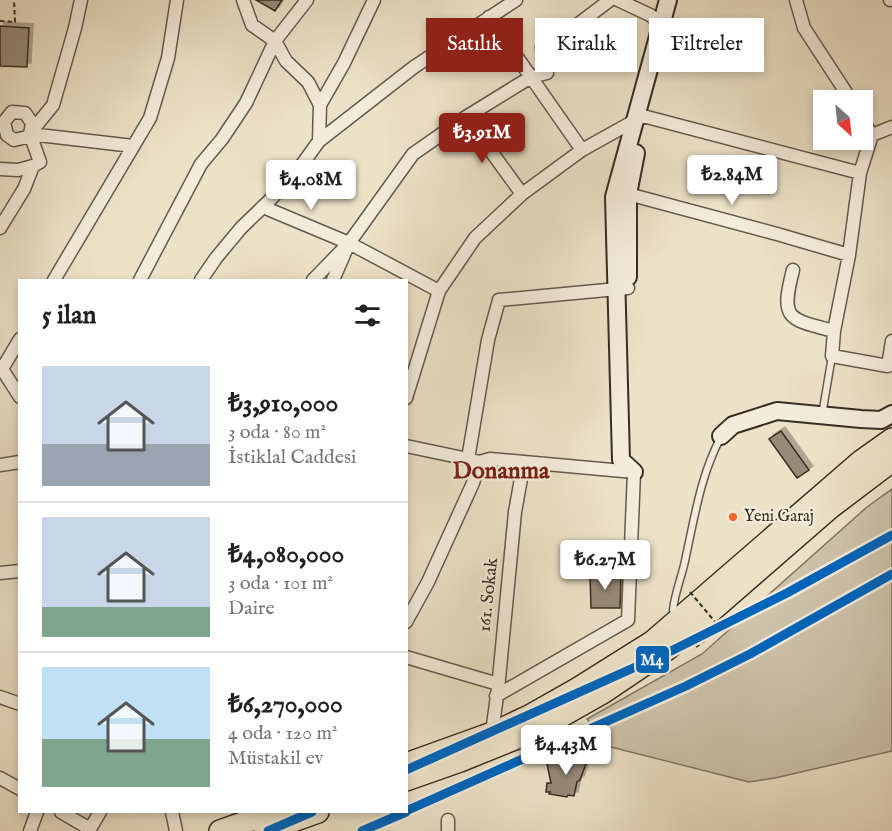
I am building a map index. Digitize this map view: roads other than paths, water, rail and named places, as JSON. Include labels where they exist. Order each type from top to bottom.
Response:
[{"type":"highway","points":[[408,763],[495,732],[531,715],[652,642],[861,461],[892,439]]},
{"type":"highway","points":[[408,779],[537,730],[603,692],[669,648],[830,508],[892,461]]},
{"type":"highway","points":[[220,831],[271,813]]},
{"type":"highway","points":[[265,831],[315,813]]},
{"type":"street","points":[[0,169],[18,170],[40,162],[30,134],[32,123],[29,116],[21,111],[8,114],[2,126],[14,140],[23,139],[30,134],[53,105],[81,0]]},
{"type":"street","points":[[55,279],[150,118],[168,58],[177,0]]},
{"type":"street","points":[[243,0],[252,25],[275,41],[286,61],[308,82],[320,105]]},
{"type":"street","points":[[141,279],[201,164],[222,139],[246,103],[275,41],[306,0]]},
{"type":"street","points":[[319,141],[320,105],[344,63],[374,0]]},
{"type":"street","points":[[202,279],[241,228],[301,166],[319,141],[414,67],[516,0]]},
{"type":"street","points":[[314,279],[349,243],[413,154],[466,117],[531,77],[547,72],[542,47],[610,0]]},
{"type":"street","points":[[618,0],[654,18]]},
{"type":"street","points":[[665,18],[668,0]]},
{"type":"street","points":[[667,18],[676,0]]},
{"type":"street","points":[[796,0],[804,28],[844,90]]},
{"type":"street","points":[[489,17],[582,150]]},
{"type":"street","points":[[408,658],[497,690],[628,620],[634,472],[627,463],[624,415],[621,195],[652,72]]},
{"type":"street","points":[[29,116],[53,105]]},
{"type":"street","points":[[466,117],[522,194]]},
{"type":"street","points":[[408,392],[439,291],[475,238],[522,194],[582,150],[639,119],[860,173]]},
{"type":"street","points":[[873,135],[892,127]]},
{"type":"street","points":[[30,134],[133,146]]},
{"type":"street","points":[[867,150],[860,173],[849,255],[834,331],[832,356],[888,366],[892,341]]},
{"type":"street","points":[[0,228],[24,189],[33,166]]},
{"type":"street","points":[[621,195],[777,234],[849,255]]},
{"type":"street","points":[[263,207],[349,243],[439,291]]},
{"type":"street","points":[[333,279],[349,243]]},
{"type":"street","points":[[793,270],[786,296],[788,311],[797,321],[834,331]]},
{"type":"street","points":[[408,618],[428,582],[473,483],[473,460],[488,340],[499,300],[623,289]]},
{"type":"street","points":[[18,342],[1,368],[18,394]]},
{"type":"street","points":[[721,436],[733,425],[777,411],[881,420],[892,414]]},
{"type":"street","points":[[408,446],[473,460],[490,459],[634,472]]},
{"type":"street","points":[[0,465],[18,462]]},
{"type":"street","name":"161. Sokak","points":[[495,732],[493,725],[515,513],[524,462]]},
{"type":"street","points":[[830,508],[892,473]]},
{"type":"street","points":[[0,573],[18,571]]},
{"type":"street","points":[[0,697],[18,704]]},
{"type":"street","points":[[0,777],[18,788]]},
{"type":"street","points":[[30,831],[37,813]]},
{"type":"street","points":[[63,813],[90,830],[99,813]]},
{"type":"street","points":[[172,813],[176,831]]},
{"type":"lane","points":[[822,416],[832,356]]},
{"type":"lane","points":[[673,610],[709,459],[721,436]]},
{"type":"place","name":"Yeni Garaj","points":[[733,517]]},
{"type":"district","name":"Donanma","points":[[501,471]]}]
